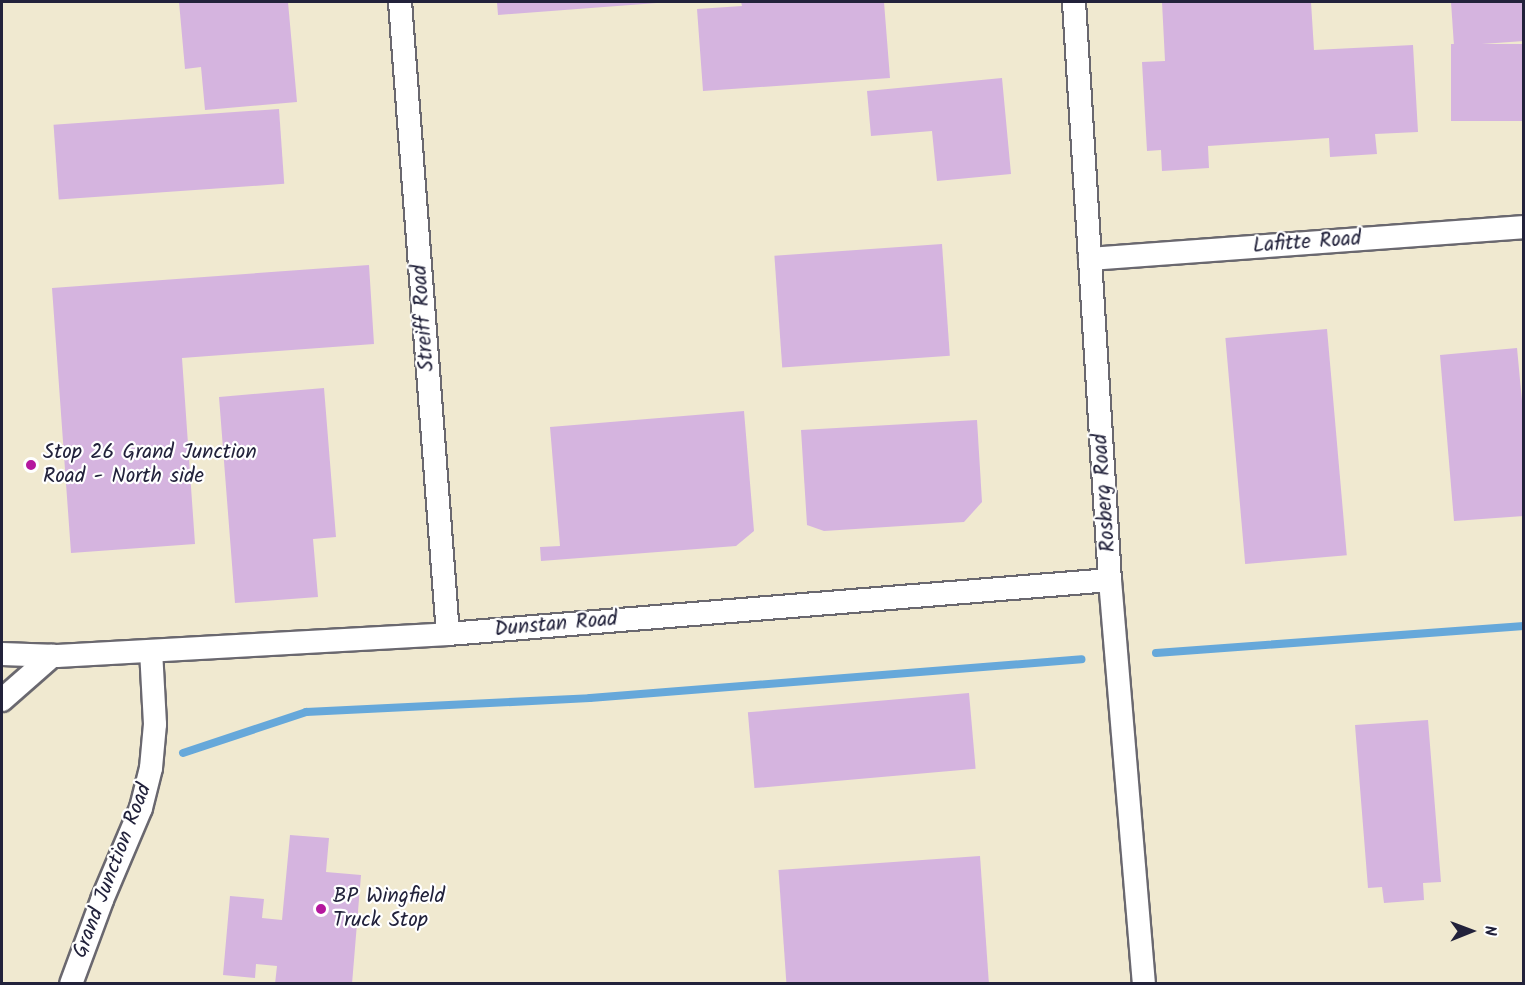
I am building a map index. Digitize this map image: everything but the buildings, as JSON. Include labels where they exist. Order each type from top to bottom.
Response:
[{"type":"street","name":"Streiff Road","points":[[399,2],[448,634]]},
{"type":"street","name":"Rosberg Road","points":[[1074,2],[1110,580],[1144,984]]},
{"type":"street","name":"Lafitte Road","points":[[1090,259],[1524,227]]},
{"type":"street","name":"Dunstan Road","points":[[2,654],[52,656],[448,634],[1110,580]]},
{"type":"street","name":"Grand Junction Road","points":[[71,984],[102,900],[141,808],[151,768],[155,724],[151,651]]},
{"type":"street","points":[[2,700],[52,656]]},
{"type":"waterway","points":[[1156,653],[1524,626]]},
{"type":"waterway","points":[[183,753],[306,712],[590,698],[1081,659]]},
{"type":"place","name":"Stop 26 Grand Junction Road - North side","points":[[31,465]]},
{"type":"place","name":"BP Wingfield Truck Stop","points":[[321,909]]}]
